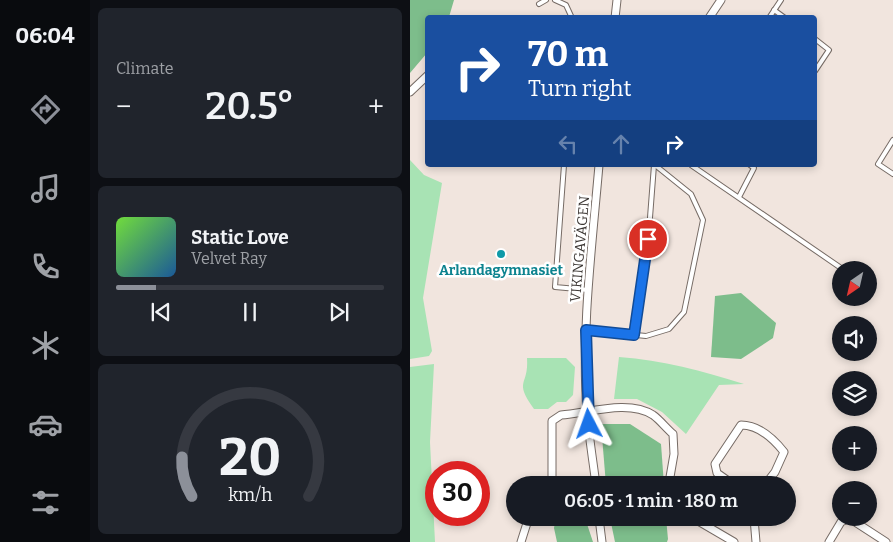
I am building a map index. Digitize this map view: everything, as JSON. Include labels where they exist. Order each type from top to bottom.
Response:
[{"type":"street","points":[[615,15],[617,0]]},
{"type":"street","points":[[711,15],[721,0]]},
{"type":"street","points":[[410,92],[425,78]]},
{"type":"street","name":"VIKINGAVÄGEN","points":[[595,476],[587,413],[586,330],[600,167]]},
{"type":"street","points":[[552,476],[552,421],[561,415],[625,407],[652,415],[673,434],[674,454],[670,476]]},
{"type":"street","points":[[721,476],[717,473],[715,464],[740,425],[752,425],[774,440],[784,452],[772,476]]},
{"type":"street","points":[[829,542],[841,522],[849,518],[886,542]]},
{"type":"street","points":[[521,542],[526,526]]},
{"type":"street","points":[[601,526],[602,542]]},
{"type":"street","points":[[707,526],[734,542]]},
{"type":"street","points":[[755,526],[757,541]]},
{"type":"lane","points":[[539,4],[546,0]]},
{"type":"lane","points":[[555,0],[566,6],[570,15]]},
{"type":"lane","points":[[771,15],[781,0]]},
{"type":"lane","points":[[774,10],[781,15]]},
{"type":"lane","points":[[817,41],[829,50],[817,68]]},
{"type":"lane","points":[[893,140],[878,164],[893,174]]},
{"type":"lane","points":[[564,167],[556,286],[588,290]]},
{"type":"lane","points":[[634,335],[647,258],[655,167]]},
{"type":"lane","points":[[586,330],[646,336],[669,329],[684,312],[702,220],[691,194],[657,167]]},
{"type":"lane","points":[[695,167],[832,261]]},
{"type":"lane","points":[[739,197],[755,167]]},
{"type":"green space","points":[[410,0],[454,0],[450,15],[425,15],[425,55],[410,73]]},
{"type":"green space","points":[[410,160],[424,175],[442,183],[423,298],[432,351],[429,356],[410,359]]},
{"type":"green space","points":[[741,293],[776,323],[773,338],[741,359],[711,357],[715,296]]},
{"type":"green space","points":[[619,357],[682,367],[744,384],[719,385],[686,434],[662,412],[637,399],[614,399]]},
{"type":"green space","points":[[527,358],[566,358],[575,367],[573,395],[566,402],[557,402],[548,409],[534,409],[523,387]]},
{"type":"green space","points":[[434,364],[430,442],[431,461],[425,461],[425,526],[434,526],[435,542],[410,542],[410,367]]},
{"type":"green space","points":[[601,424],[630,424],[661,444],[663,476],[605,476]]},
{"type":"green space","points":[[554,526],[588,526],[593,542],[557,542]]},
{"type":"green space","points":[[612,526],[667,526],[667,542],[615,542]]},
{"type":"place","name":"Arlandagymnasiet","points":[[501,254]]},
{"type":"route","points":[[589,424],[587,413],[586,330],[634,335],[641,300],[648,239]]}]
